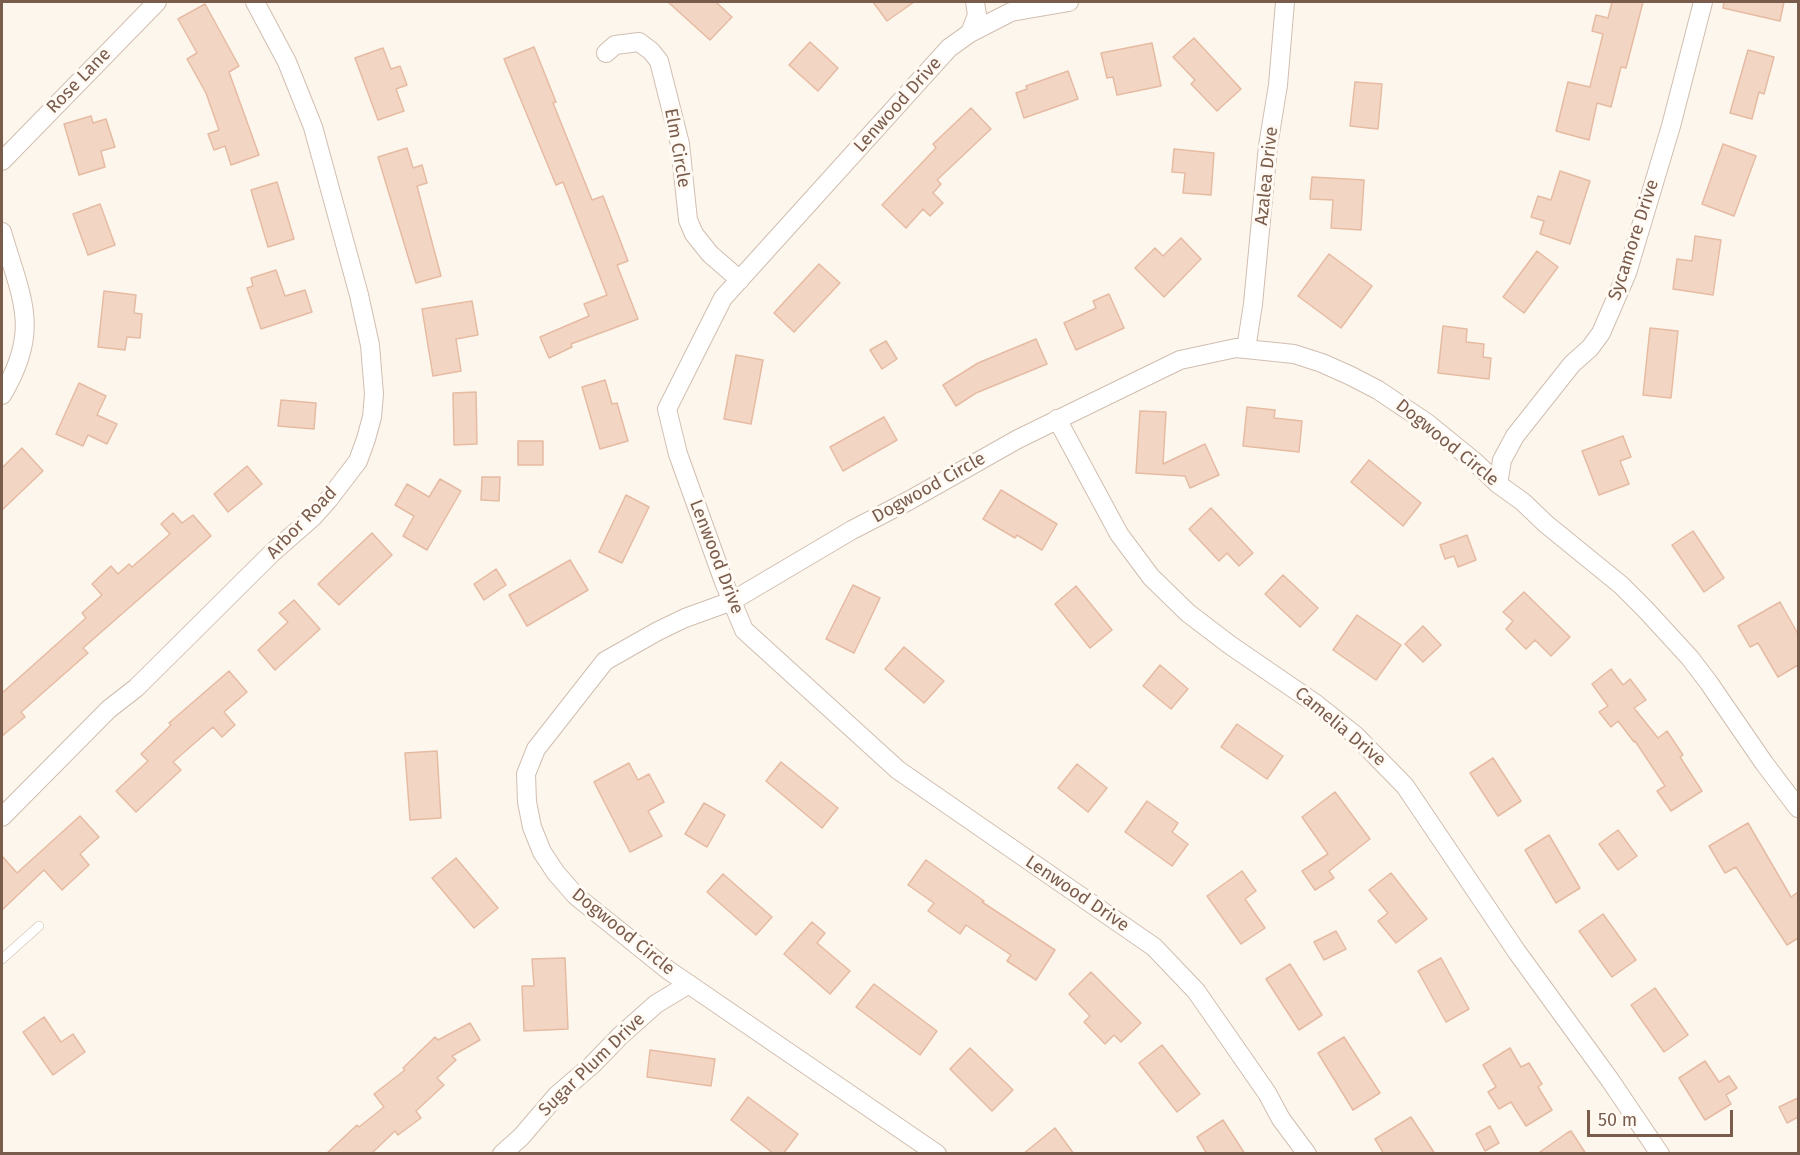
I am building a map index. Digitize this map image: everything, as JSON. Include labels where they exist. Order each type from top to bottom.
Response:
[{"type":"street","name":"Rose Lane","points":[[2,161],[157,2]]},
{"type":"street","name":"Arbor Road","points":[[2,818],[109,709],[136,688],[272,554],[313,517],[358,461],[366,440],[372,417],[374,394],[370,345],[360,296],[313,127],[287,62],[255,2]]},
{"type":"street","points":[[970,33],[977,15],[975,2]]},
{"type":"street","name":"Lenwood Drive","points":[[1069,2],[1011,12],[970,33],[949,48],[723,298],[667,409],[678,454],[744,630],[898,770],[1154,947],[1196,991],[1231,1039],[1267,1093],[1281,1119],[1307,1154]]},
{"type":"street","points":[[1267,2],[1284,2]]},
{"type":"street","name":"Azalea Drive","points":[[1245,349],[1253,304],[1268,147],[1278,85],[1284,2]]},
{"type":"street","name":"Sycamore Drive","points":[[1498,484],[1502,460],[1515,436],[1572,364],[1590,348],[1601,333],[1627,273],[1671,126],[1703,2]]},
{"type":"street","name":"Elm Circle","points":[[606,53],[615,45],[639,42],[659,61],[680,144],[688,220],[694,234],[710,254],[740,280]]},
{"type":"street","points":[[2,232],[19,282],[24,306],[25,328],[22,352],[14,375],[2,395]]},
{"type":"street","name":"Dogwood Circle","points":[[938,1154],[668,970],[576,896],[542,852],[532,827],[527,802],[526,774],[536,749],[605,661],[676,622],[732,601],[852,530],[1057,419],[1180,360],[1236,348],[1294,354],[1322,363],[1369,385],[1427,423],[1621,585],[1645,609],[1696,666],[1798,808]]},
{"type":"street","name":"Camelia Drive","points":[[1057,419],[1119,534],[1151,577],[1188,613],[1316,704],[1355,735],[1405,786],[1516,952],[1610,1080],[1659,1154]]},
{"type":"street","name":"Sugar Plum Drive","points":[[502,1154],[523,1145],[557,1095],[592,1065],[620,1036],[656,1004],[689,984]]},
{"type":"lane","points":[[2,959],[39,926]]},
{"type":"building","points":[[668,2],[716,2],[732,17],[710,40]]},
{"type":"building","points":[[873,2],[914,2],[887,21]]},
{"type":"building","points":[[1612,2],[1643,2],[1626,68],[1621,67],[1611,107],[1597,103],[1589,140],[1556,131],[1568,82],[1590,87],[1603,34],[1592,31],[1596,15],[1608,18]]},
{"type":"building","points":[[1724,2],[1784,2],[1780,21],[1723,8]]},
{"type":"building","points":[[205,4],[239,66],[229,72],[259,155],[231,165],[225,146],[214,150],[208,134],[219,130],[206,93],[187,59],[197,53],[178,19]]},
{"type":"building","points":[[1194,38],[1241,89],[1217,111],[1191,84],[1195,80],[1173,57]]},
{"type":"building","points":[[810,42],[838,68],[818,91],[789,65]]},
{"type":"building","points":[[1152,43],[1161,86],[1117,95],[1113,77],[1107,78],[1101,53]]},
{"type":"building","points":[[534,47],[556,102],[553,103],[592,200],[603,196],[628,261],[617,265],[638,319],[571,344],[572,347],[549,358],[540,337],[589,316],[584,304],[607,295],[563,182],[556,185],[504,59]]},
{"type":"building","points":[[383,48],[391,69],[400,66],[407,85],[396,89],[404,111],[378,120],[355,58]]},
{"type":"building","points":[[1748,50],[1774,57],[1764,94],[1759,92],[1752,119],[1730,113]]},
{"type":"building","points":[[1068,71],[1078,99],[1024,118],[1016,93],[1027,89],[1026,86]]},
{"type":"building","points":[[1355,82],[1382,84],[1378,129],[1350,126]]},
{"type":"building","points":[[971,108],[991,129],[937,180],[941,184],[933,193],[943,203],[930,216],[923,209],[906,228],[882,205],[936,148],[933,144]]},
{"type":"building","points":[[91,116],[93,123],[106,119],[115,147],[101,151],[105,167],[79,175],[64,124]]},
{"type":"building","points":[[1723,144],[1756,156],[1734,216],[1702,204]]},
{"type":"building","points":[[407,148],[413,168],[422,165],[427,183],[417,186],[441,276],[416,283],[378,157]]},
{"type":"building","points":[[1174,149],[1214,153],[1211,195],[1183,193],[1185,173],[1172,172]]},
{"type":"building","points":[[1560,171],[1590,181],[1570,244],[1540,234],[1544,221],[1531,217],[1538,196],[1551,200]]},
{"type":"building","points":[[1312,177],[1364,180],[1361,230],[1331,228],[1333,200],[1310,199]]},
{"type":"building","points":[[277,182],[294,239],[268,247],[251,190]]},
{"type":"building","points":[[100,204],[115,245],[88,255],[73,214]]},
{"type":"building","points":[[1695,236],[1721,240],[1713,295],[1673,289],[1677,259],[1692,261]]},
{"type":"building","points":[[1181,238],[1201,259],[1164,297],[1135,268],[1155,248],[1163,256]]},
{"type":"building","points":[[1537,251],[1558,267],[1524,313],[1503,297]]},
{"type":"building","points":[[1329,254],[1372,286],[1341,328],[1298,296]]},
{"type":"building","points":[[819,264],[840,283],[794,332],[774,313]]},
{"type":"building","points":[[276,270],[285,296],[305,290],[312,312],[261,329],[247,288],[253,286],[251,278]]},
{"type":"building","points":[[104,291],[136,295],[134,313],[142,314],[140,338],[127,337],[125,350],[98,347]]},
{"type":"building","points":[[1109,294],[1124,328],[1076,350],[1064,323],[1096,308],[1093,301]]},
{"type":"building","points":[[472,301],[478,335],[456,339],[461,371],[433,376],[422,309]]},
{"type":"building","points":[[1443,326],[1467,329],[1466,342],[1484,344],[1483,357],[1491,358],[1489,379],[1438,373]]},
{"type":"building","points":[[1650,328],[1678,331],[1671,398],[1643,395]]},
{"type":"building","points":[[1036,339],[1047,364],[976,393],[956,406],[943,385],[978,363]]},
{"type":"building","points":[[886,341],[897,359],[882,369],[870,350]]},
{"type":"building","points":[[736,355],[763,360],[751,424],[724,419]]},
{"type":"building","points":[[605,380],[612,404],[617,403],[628,441],[600,449],[582,387]]},
{"type":"building","points":[[79,383],[106,396],[97,415],[117,424],[107,444],[88,435],[83,446],[56,434]]},
{"type":"building","points":[[476,392],[477,444],[454,445],[453,393]]},
{"type":"building","points":[[281,400],[316,403],[314,429],[278,426]]},
{"type":"building","points":[[1247,407],[1275,410],[1274,418],[1302,421],[1299,452],[1243,446]]},
{"type":"building","points":[[1140,411],[1166,412],[1163,464],[1205,444],[1219,475],[1190,488],[1185,476],[1136,473]]},
{"type":"building","points":[[884,417],[897,440],[843,471],[830,447]]},
{"type":"building","points":[[1623,436],[1631,457],[1620,461],[1629,484],[1599,495],[1582,451]]},
{"type":"building","points":[[518,441],[543,441],[543,465],[518,465]]},
{"type":"building","points":[[22,448],[43,471],[2,510],[2,468]]},
{"type":"building","points":[[1369,460],[1421,503],[1403,526],[1351,482]]},
{"type":"building","points":[[247,466],[262,484],[228,512],[214,494]]},
{"type":"building","points":[[482,477],[500,477],[499,501],[481,500]]},
{"type":"building","points":[[440,479],[461,491],[427,550],[403,536],[414,516],[395,505],[407,484],[429,497]]},
{"type":"building","points":[[1001,490],[1057,524],[1042,550],[1017,535],[1015,538],[983,519]]},
{"type":"building","points":[[626,495],[649,507],[622,563],[599,552]]},
{"type":"building","points":[[1211,508],[1253,553],[1239,566],[1227,553],[1219,561],[1189,529]]},
{"type":"building","points":[[173,513],[182,523],[193,515],[211,536],[83,648],[88,653],[21,712],[25,717],[2,736],[2,693],[86,618],[82,613],[102,595],[92,584],[111,566],[118,574],[129,564],[132,567],[170,534],[161,524]]},
{"type":"building","points":[[1693,531],[1724,578],[1704,592],[1672,545]]},
{"type":"building","points":[[372,533],[392,555],[339,605],[318,584]]},
{"type":"building","points":[[1467,535],[1476,560],[1458,567],[1454,556],[1445,559],[1440,545]]},
{"type":"building","points":[[570,560],[588,590],[527,626],[509,595]]},
{"type":"building","points":[[496,569],[506,585],[484,600],[474,584]]},
{"type":"building","points":[[1283,575],[1318,608],[1300,627],[1265,594]]},
{"type":"building","points":[[853,585],[880,598],[854,653],[826,639]]},
{"type":"building","points":[[1076,586],[1112,630],[1090,648],[1055,604]]},
{"type":"building","points":[[1524,592],[1570,637],[1551,656],[1535,640],[1526,649],[1506,629],[1513,621],[1503,612]]},
{"type":"building","points":[[294,600],[320,629],[275,670],[258,650],[288,622],[279,613]]},
{"type":"building","points":[[1780,602],[1798,634],[1798,665],[1778,677],[1758,643],[1750,647],[1738,626]]},
{"type":"building","points":[[1357,615],[1401,645],[1376,680],[1333,650]]},
{"type":"building","points":[[1423,626],[1441,645],[1423,662],[1405,644]]},
{"type":"building","points":[[904,647],[944,681],[924,703],[885,669]]},
{"type":"building","points":[[1160,665],[1188,689],[1171,709],[1143,686]]},
{"type":"building","points":[[1611,669],[1623,685],[1630,679],[1646,700],[1634,708],[1658,738],[1667,731],[1683,755],[1680,757],[1702,791],[1671,811],[1657,791],[1665,786],[1635,741],[1618,721],[1611,727],[1599,712],[1608,706],[1592,684]]},
{"type":"building","points":[[229,671],[247,692],[224,712],[235,725],[222,737],[213,727],[173,762],[181,770],[136,812],[116,791],[148,761],[141,754],[171,725],[169,723]]},
{"type":"building","points":[[1237,724],[1283,756],[1267,779],[1221,747]]},
{"type":"building","points":[[437,751],[441,818],[410,820],[405,753]]},
{"type":"building","points":[[1493,758],[1521,801],[1498,816],[1470,773]]},
{"type":"building","points":[[781,762],[838,808],[822,828],[766,781]]},
{"type":"building","points":[[629,763],[638,780],[649,774],[664,802],[648,811],[662,836],[630,852],[594,782]]},
{"type":"building","points":[[1077,764],[1107,788],[1088,812],[1058,788]]},
{"type":"building","points":[[1335,792],[1370,839],[1329,871],[1334,878],[1315,890],[1302,871],[1328,854],[1302,817]]},
{"type":"building","points":[[1147,801],[1178,823],[1172,832],[1188,844],[1172,866],[1125,832]]},
{"type":"building","points":[[704,803],[725,815],[707,847],[685,834]]},
{"type":"building","points":[[80,816],[99,837],[80,854],[89,865],[62,890],[44,870],[2,910],[2,856],[17,873]]},
{"type":"building","points":[[1748,823],[1791,897],[1798,892],[1798,938],[1787,945],[1736,867],[1725,873],[1709,846]]},
{"type":"building","points":[[1618,830],[1637,856],[1618,870],[1599,844]]},
{"type":"building","points":[[1549,835],[1580,888],[1556,903],[1525,850]]},
{"type":"building","points":[[456,858],[498,908],[474,928],[432,878]]},
{"type":"building","points":[[926,860],[984,901],[982,902],[1055,950],[1036,980],[1007,961],[1011,955],[966,925],[960,934],[928,911],[934,903],[908,885]]},
{"type":"building","points":[[1242,871],[1256,891],[1245,899],[1265,928],[1241,944],[1207,896]]},
{"type":"building","points":[[1391,873],[1427,919],[1396,943],[1378,921],[1388,913],[1369,890]]},
{"type":"building","points":[[723,874],[772,917],[756,935],[707,892]]},
{"type":"building","points":[[1603,914],[1636,960],[1612,977],[1579,931]]},
{"type":"building","points":[[812,922],[825,933],[817,943],[850,971],[830,994],[784,954]]},
{"type":"building","points":[[1336,931],[1346,949],[1324,960],[1314,942]]},
{"type":"building","points":[[565,958],[568,1029],[524,1031],[522,986],[534,986],[532,959]]},
{"type":"building","points":[[1441,958],[1469,1009],[1446,1022],[1418,971]]},
{"type":"building","points":[[1290,964],[1322,1015],[1299,1030],[1266,979]]},
{"type":"building","points":[[1091,972],[1141,1023],[1121,1042],[1114,1035],[1105,1044],[1084,1022],[1090,1016],[1069,994]]},
{"type":"building","points":[[874,984],[937,1031],[920,1055],[856,1007]]},
{"type":"building","points":[[1655,988],[1688,1035],[1664,1052],[1631,1005]]},
{"type":"building","points":[[44,1017],[61,1042],[73,1034],[85,1052],[53,1075],[23,1032]]},
{"type":"building","points":[[470,1023],[480,1040],[452,1056],[456,1060],[437,1078],[444,1085],[416,1111],[421,1118],[398,1135],[395,1131],[371,1154],[326,1154],[357,1125],[359,1127],[384,1107],[374,1094],[405,1070],[403,1068],[435,1037],[438,1040]]},
{"type":"building","points":[[1344,1037],[1380,1093],[1353,1110],[1318,1053]]},
{"type":"building","points":[[1162,1045],[1200,1094],[1177,1112],[1139,1063]]},
{"type":"building","points":[[970,1048],[1013,1090],[992,1111],[950,1069]]},
{"type":"building","points":[[1510,1048],[1521,1067],[1529,1063],[1542,1084],[1538,1087],[1552,1110],[1526,1126],[1511,1102],[1499,1109],[1488,1092],[1496,1087],[1483,1065]]},
{"type":"building","points":[[650,1050],[715,1059],[711,1086],[647,1077]]},
{"type":"building","points":[[1705,1061],[1719,1082],[1729,1076],[1737,1088],[1726,1095],[1731,1104],[1705,1120],[1679,1078]]},
{"type":"building","points":[[748,1097],[798,1134],[783,1154],[774,1154],[731,1120]]},
{"type":"building","points":[[1798,1098],[1798,1117],[1787,1123],[1779,1107]]},
{"type":"building","points":[[1411,1117],[1435,1154],[1384,1154],[1375,1139]]},
{"type":"building","points":[[1223,1120],[1245,1154],[1207,1154],[1197,1137]]},
{"type":"building","points":[[1490,1126],[1499,1143],[1485,1151],[1476,1134]]},
{"type":"building","points":[[1055,1128],[1074,1154],[1023,1154]]},
{"type":"building","points":[[1571,1131],[1586,1154],[1537,1154],[1567,1133]]}]
